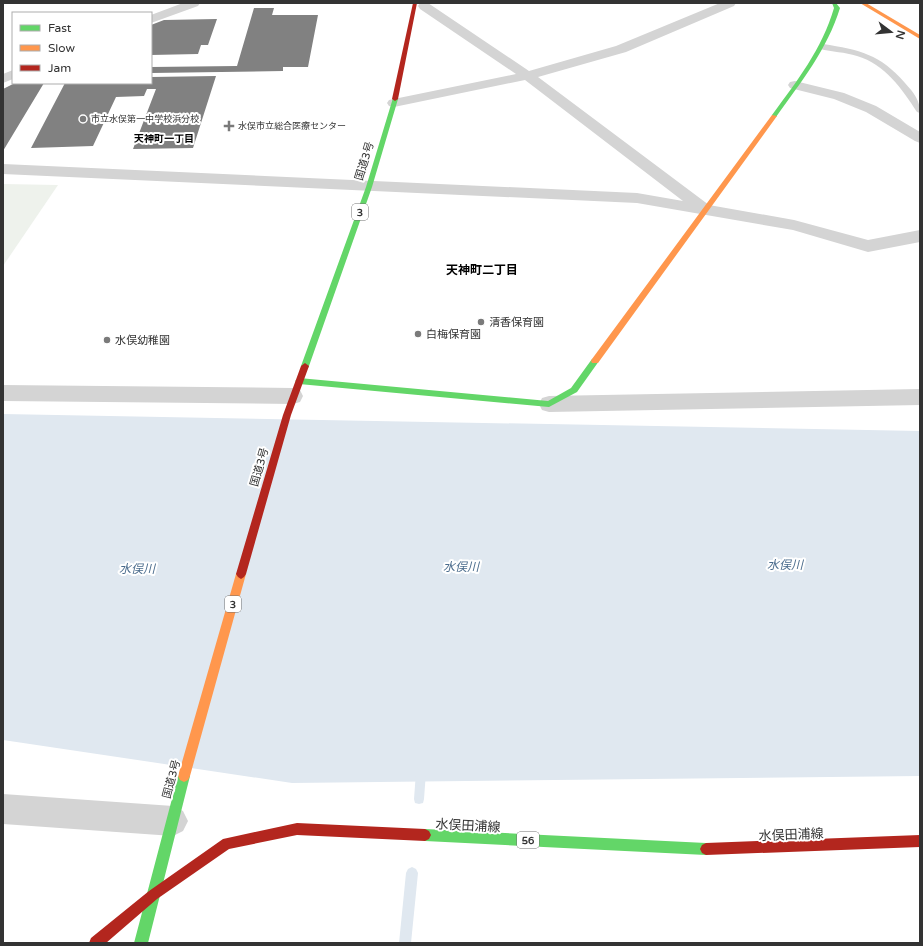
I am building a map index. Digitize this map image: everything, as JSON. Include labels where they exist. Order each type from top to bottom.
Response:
[{"type":"main road","points":[[293,397],[549,404],[574,390],[823,47],[833,25],[837,8],[834,3]]},
{"type":"main road","points":[[862,3],[920,38]]},
{"type":"main road","name":"国道3号","points":[[141,943],[179,793],[293,397],[369,187],[394,103],[420,5]]},
{"type":"main road","name":"水俣田浦線","points":[[96,943],[154,895],[227,842],[297,829],[717,850],[920,841]]},
{"type":"street","points":[[152,19],[194,3]]},
{"type":"street","points":[[394,103],[528,76],[622,48],[730,3]]},
{"type":"street","points":[[420,5],[528,76],[706,210]]},
{"type":"street","points":[[3,79],[12,74]]},
{"type":"street","points":[[795,86],[839,96],[871,108],[920,138]]},
{"type":"street","points":[[3,169],[369,187],[636,198],[794,224],[868,246],[920,236]]},
{"type":"street","points":[[3,393],[293,397]]},
{"type":"street","points":[[549,404],[920,398]]},
{"type":"street","points":[[3,810],[173,821]]},
{"type":"lane","points":[[823,47],[871,57],[889,68],[916,102],[920,110]]},
{"type":"shaded area","points":[[3,184],[58,185],[3,266]]},
{"type":"water","name":"水俣川","points":[[3,414],[920,431],[920,776],[292,783],[3,740]]},
{"type":"building","points":[[254,8],[274,8],[272,15],[318,15],[308,67],[283,67],[283,71],[152,73],[152,67],[237,66]]},
{"type":"building","points":[[217,19],[208,45],[201,45],[198,54],[152,55],[152,25],[164,20]]},
{"type":"building","points":[[216,76],[193,148],[133,149],[156,89],[147,89],[144,96],[116,97],[93,146],[31,148],[64,84],[152,84],[152,77]]},
{"type":"building","points":[[13,84],[43,84],[3,151],[3,89]]},
{"type":"waterway","points":[[419,799],[421,772]]},
{"type":"waterway","points":[[405,943],[412,873]]},
{"type":"traffic: fast","points":[[774,116],[819,52],[837,8],[834,3]]},
{"type":"traffic: fast","points":[[305,366],[369,187],[395,99]]},
{"type":"traffic: fast","points":[[299,381],[549,404],[574,390],[595,361]]},
{"type":"traffic: fast","points":[[141,943],[184,776]]},
{"type":"traffic: fast","points":[[425,835],[706,849]]},
{"type":"traffic: slow","points":[[862,3],[920,37]]},
{"type":"traffic: slow","points":[[595,361],[774,116]]},
{"type":"traffic: slow","points":[[184,776],[241,574]]},
{"type":"traffic: jam","points":[[395,99],[415,3]]},
{"type":"traffic: jam","points":[[241,574],[287,415],[305,366]]},
{"type":"traffic: jam","points":[[153,895],[227,843],[297,829],[425,835]]},
{"type":"traffic: jam","points":[[706,849],[920,841]]},
{"type":"traffic: jam","points":[[96,943],[153,895]]},
{"type":"place","name":"市立水俣第一中学校浜分校","points":[[83,119]]},
{"type":"place","name":"水俣市立総合医療センター","points":[[229,126]]},
{"type":"place","name":"清香保育園","points":[[481,322]]},
{"type":"place","name":"白梅保育園","points":[[418,334]]},
{"type":"place","name":"水俣幼稚園","points":[[107,340]]},
{"type":"district","name":"天神町一丁目","points":[[164,138]]},
{"type":"district","name":"天神町二丁目","points":[[482,270]]}]
